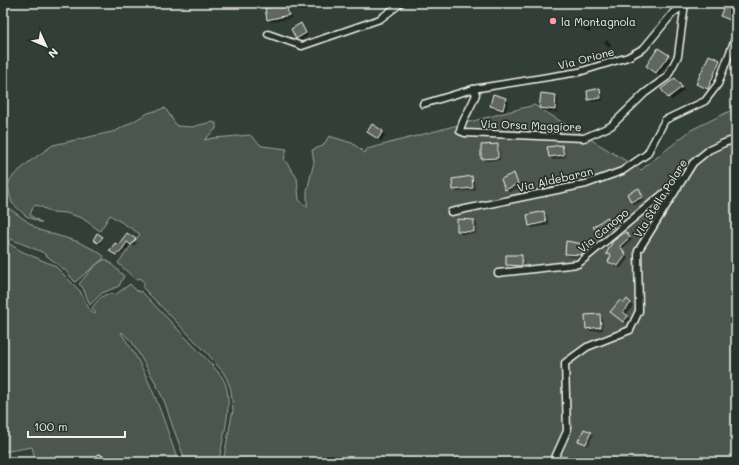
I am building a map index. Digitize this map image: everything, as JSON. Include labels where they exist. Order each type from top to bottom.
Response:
[{"type":"street","points":[[268,34],[302,46],[380,19],[401,3]]},
{"type":"street","name":"Via Orione","points":[[423,104],[472,89],[579,72],[628,57],[644,48],[673,13],[685,4]]},
{"type":"street","name":"Via Orsa Maggiore","points":[[472,89],[476,94],[473,105],[461,125],[460,131],[465,133],[584,138],[611,126],[645,93],[667,77],[678,56],[685,4]]},
{"type":"street","name":"Via Aldebaran","points":[[451,212],[586,184],[622,171],[647,154],[665,120],[705,101],[718,84],[736,36]]},
{"type":"street","name":"Via Stella Polare","points":[[553,462],[567,431],[565,363],[587,347],[630,330],[638,310],[638,251],[693,163],[709,150],[736,139]]},
{"type":"street","name":"Via Canopo","points":[[498,273],[578,264],[685,175]]},
{"type":"shaded area","points":[[534,105],[641,170],[691,130],[736,108],[736,462],[223,462],[233,410],[231,390],[227,379],[208,354],[142,287],[145,284],[140,278],[136,280],[118,263],[140,234],[110,215],[100,231],[82,218],[66,213],[52,212],[34,205],[30,215],[42,223],[26,216],[12,203],[8,185],[14,175],[53,145],[116,131],[148,113],[165,108],[177,126],[192,127],[211,122],[216,123],[216,129],[204,140],[250,135],[262,146],[287,149],[284,159],[297,178],[299,200],[307,207],[307,191],[314,162],[312,150],[323,146],[329,136],[352,143],[365,153],[367,149]]},
{"type":"shaded area","points":[[3,204],[39,230],[76,241],[104,256],[103,259],[75,282],[66,271],[42,252],[11,239],[8,243],[21,251],[55,266],[80,291],[88,307],[94,314],[96,313],[92,308],[104,295],[115,295],[130,284],[137,291],[142,292],[220,374],[226,386],[228,407],[219,462],[186,462],[165,403],[154,380],[132,342],[122,332],[121,333],[140,363],[154,395],[178,462],[107,462],[106,456],[68,462],[36,462],[32,447],[3,452]]},
{"type":"shaded area","points":[[106,259],[124,276],[119,286],[102,293],[90,305],[83,288],[79,284],[95,266]]},
{"type":"building","points":[[286,4],[289,15],[267,20],[265,8]]},
{"type":"building","points":[[725,4],[735,9],[730,20],[720,16]]},
{"type":"building","points":[[301,23],[306,33],[296,39],[291,29]]},
{"type":"building","points":[[658,48],[669,55],[656,73],[646,66]]},
{"type":"building","points":[[709,55],[720,60],[708,89],[696,84]]},
{"type":"building","points":[[675,78],[682,87],[668,98],[661,89]]},
{"type":"building","points":[[600,88],[601,98],[588,100],[587,91]]},
{"type":"building","points":[[541,93],[556,95],[555,110],[539,108]]},
{"type":"building","points":[[493,94],[506,98],[503,110],[490,106]]},
{"type":"building","points":[[372,124],[383,131],[378,139],[367,132]]},
{"type":"building","points":[[498,144],[498,158],[481,159],[481,145]]},
{"type":"building","points":[[562,145],[564,155],[549,157],[547,147]]},
{"type":"building","points":[[514,173],[518,184],[505,190],[501,179]]},
{"type":"building","points":[[472,176],[473,188],[453,190],[452,179]]},
{"type":"building","points":[[639,188],[643,197],[631,202],[627,194]]},
{"type":"building","points":[[544,211],[546,222],[529,226],[527,215]]},
{"type":"building","points":[[607,217],[614,227],[600,236],[593,227]]},
{"type":"building","points":[[457,219],[474,220],[474,232],[457,231]]},
{"type":"building","points":[[626,232],[630,237],[620,246],[626,255],[618,266],[608,262],[611,255],[606,254],[613,241]]},
{"type":"building","points":[[97,233],[103,237],[98,243],[93,240]]},
{"type":"building","points":[[127,233],[136,239],[131,245],[127,242],[120,253],[118,252],[116,255],[109,251],[115,243],[118,245]]},
{"type":"building","points":[[566,241],[583,244],[582,255],[565,254]]},
{"type":"building","points":[[506,255],[522,255],[522,266],[506,265]]},
{"type":"building","points":[[627,299],[631,303],[623,312],[628,316],[623,322],[610,312],[620,300],[624,303]]},
{"type":"building","points":[[600,314],[601,327],[586,329],[585,315]]},
{"type":"building","points":[[584,429],[591,432],[586,444],[578,441]]},
{"type":"place","name":"la Montagnola","points":[[553,21]]}]
